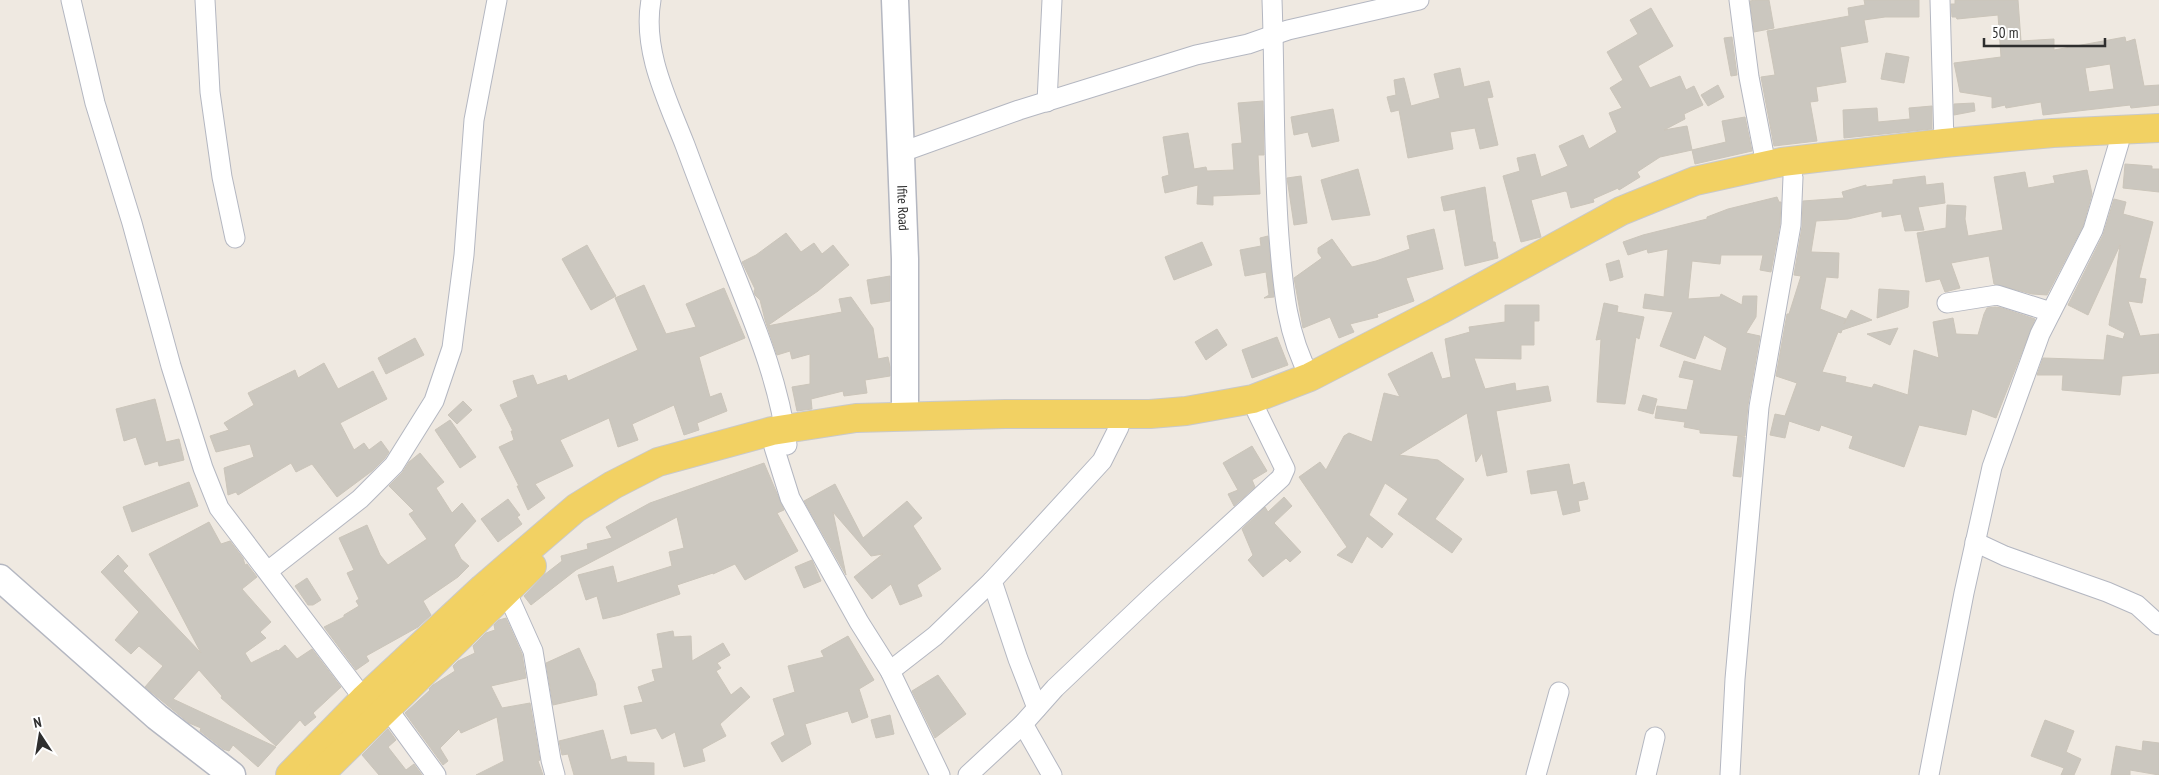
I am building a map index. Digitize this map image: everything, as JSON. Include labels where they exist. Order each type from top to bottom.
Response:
[{"type":"main road","points":[[318,775],[376,704],[483,588],[576,508],[613,485],[658,462],[780,438],[856,418],[1150,414],[1186,411],[1253,399],[1310,377],[1440,310],[1620,211],[1695,180],[1766,165],[1944,143],[2053,133],[2159,128]]},
{"type":"main road","points":[[290,775],[507,593],[534,564],[592,517],[636,490],[669,475],[780,438],[903,429],[993,426],[1191,427],[1218,423],[1257,412],[1316,389],[1615,230],[1675,204],[1710,193],[1745,185],[1858,167],[2159,141]]},
{"type":"street","points":[[71,0],[95,103],[132,223],[170,366],[202,468],[219,508],[376,704],[436,775]]},
{"type":"street","points":[[206,0],[210,92],[222,177],[235,238]]},
{"type":"street","points":[[268,571],[360,499],[394,465],[434,401],[452,348],[464,256],[474,120],[497,0]]},
{"type":"street","name":"Ifite Road","points":[[895,0],[905,259],[905,416]]},
{"type":"street","points":[[1047,102],[1052,0]]},
{"type":"street","points":[[1272,0],[1275,189],[1286,306],[1294,342],[1310,377]]},
{"type":"street","points":[[902,152],[1047,102],[1196,54],[1248,44],[1273,34],[1419,0]]},
{"type":"street","points":[[1739,0],[1749,76],[1766,165]]},
{"type":"street","points":[[1940,0],[1944,143]]},
{"type":"street","points":[[647,2],[652,54],[662,85],[769,362],[790,498],[859,622],[890,671],[940,775]]},
{"type":"street","points":[[1929,775],[1975,542],[1992,467],[2025,374],[2051,312],[2094,230],[2119,143]]},
{"type":"street","points":[[1730,775],[1735,680],[1759,407],[1791,225],[1793,177]]},
{"type":"street","points":[[1947,303],[1996,295],[2051,312]]},
{"type":"street","points":[[968,775],[1023,724],[1055,688],[1153,595],[1281,478],[1285,469],[1257,412]]},
{"type":"street","points":[[890,671],[935,636],[992,581],[1102,460],[1119,428]]},
{"type":"street","points":[[1975,542],[2005,556],[2107,592],[2137,605],[2159,625]]},
{"type":"street","points":[[0,578],[157,717],[232,775]]},
{"type":"street","points":[[992,581],[1018,659],[1038,708]]},
{"type":"street","points":[[507,593],[533,651],[551,760],[556,775]]},
{"type":"street","points":[[1536,775],[1559,692]]},
{"type":"street","points":[[1023,724],[1052,775]]},
{"type":"street","points":[[1646,775],[1655,737]]},
{"type":"building","points":[[1769,0],[1774,28],[1754,32],[1750,1]]},
{"type":"building","points":[[1864,0],[1919,0],[1919,17],[1885,17],[1864,20],[1868,42],[1840,47],[1846,82],[1816,87],[1818,101],[1810,102],[1817,141],[1774,146],[1761,77],[1775,75],[1767,31],[1849,16],[1848,8],[1865,5]]},
{"type":"building","points":[[1955,0],[2018,0],[2021,41],[2054,39],[2054,50],[2125,37],[2126,42],[2135,39],[2144,86],[2159,85],[2159,105],[2131,108],[2130,105],[2043,115],[2041,102],[2006,108],[2005,105],[1992,108],[1992,97],[1960,92],[1954,63],[2001,57],[1998,15],[1957,19],[1952,17],[1951,4],[1955,4]],"holes":[[[2110,64],[2114,89],[2089,92],[2085,68]]]},
{"type":"building","points":[[1651,8],[1673,46],[1638,66],[1650,88],[1680,76],[1686,90],[1694,86],[1703,105],[1684,114],[1685,119],[1664,130],[1687,126],[1692,150],[1660,157],[1637,172],[1640,177],[1619,190],[1618,188],[1593,199],[1594,202],[1571,208],[1567,192],[1565,191],[1531,200],[1541,237],[1521,242],[1503,176],[1520,171],[1517,158],[1535,154],[1541,177],[1568,166],[1559,146],[1583,135],[1589,149],[1617,132],[1609,113],[1622,108],[1610,88],[1623,80],[1607,52],[1638,34],[1630,20]]},
{"type":"building","points":[[1732,37],[1737,75],[1731,76],[1724,38]]},
{"type":"building","points":[[1886,53],[1909,57],[1904,83],[1881,79]]},
{"type":"building","points":[[1460,68],[1464,87],[1489,81],[1493,97],[1487,98],[1498,145],[1480,149],[1475,128],[1450,132],[1453,149],[1408,158],[1399,110],[1391,112],[1387,97],[1396,95],[1394,80],[1404,78],[1411,106],[1440,98],[1434,74]]},
{"type":"building","points":[[1718,85],[1724,97],[1708,106],[1701,95]]},
{"type":"building","points":[[1263,101],[1264,155],[1258,155],[1260,194],[1213,196],[1213,205],[1197,204],[1198,185],[1165,193],[1162,177],[1169,175],[1163,137],[1188,133],[1194,169],[1206,167],[1207,171],[1234,170],[1232,144],[1242,143],[1238,103]]},
{"type":"building","points":[[1974,103],[1975,111],[1954,115],[1954,104]]},
{"type":"building","points":[[1932,106],[1932,129],[1844,138],[1843,110],[1877,108],[1878,122],[1910,119],[1909,108]]},
{"type":"building","points":[[1333,109],[1339,141],[1312,147],[1308,132],[1294,135],[1291,117]]},
{"type":"building","points":[[1745,117],[1752,151],[1695,164],[1692,150],[1726,142],[1722,121]]},
{"type":"building","points":[[2125,164],[2152,166],[2152,169],[2159,169],[2159,192],[2123,188]]},
{"type":"building","points":[[1358,169],[1370,215],[1332,220],[1321,180]]},
{"type":"building","points":[[2087,170],[2092,194],[2083,226],[2047,295],[2032,294],[1994,284],[1989,256],[1951,263],[1960,288],[1945,292],[1940,279],[1926,282],[1917,233],[1946,228],[1947,205],[1966,206],[1965,219],[1968,236],[2003,230],[1994,177],[2025,172],[2028,188],[2055,183],[2053,176]]},
{"type":"building","points":[[1301,176],[1307,223],[1294,225],[1287,178]]},
{"type":"building","points":[[1925,176],[1926,185],[1943,183],[1945,203],[1918,207],[1924,230],[1905,231],[1901,214],[1882,217],[1882,211],[1848,219],[1816,221],[1811,252],[1839,253],[1838,278],[1826,277],[1820,309],[1846,319],[1844,324],[1851,310],[1872,320],[1842,330],[1841,333],[1838,332],[1822,372],[1846,377],[1845,382],[1872,388],[1874,384],[1908,395],[1914,350],[1939,358],[1933,322],[1953,318],[1956,334],[1978,335],[1987,308],[2002,308],[2035,319],[1996,418],[1972,409],[1966,435],[1919,425],[1904,467],[1849,448],[1853,436],[1821,425],[1819,431],[1789,421],[1785,438],[1770,435],[1775,414],[1785,416],[1797,383],[1776,376],[1787,314],[1789,314],[1801,276],[1794,275],[1802,227],[1803,201],[1844,198],[1842,192],[1866,185],[1866,187],[1893,184],[1893,180]]},
{"type":"building","points":[[1485,187],[1493,242],[1495,242],[1498,258],[1465,266],[1455,209],[1444,211],[1441,197]]},
{"type":"building","points":[[1777,197],[1779,202],[1781,202],[1780,224],[1771,272],[1760,270],[1763,255],[1721,255],[1720,264],[1692,261],[1688,299],[1720,297],[1721,294],[1742,305],[1743,296],[1757,296],[1756,317],[1746,333],[1760,336],[1748,405],[1745,436],[1700,433],[1700,430],[1684,427],[1685,422],[1655,418],[1657,406],[1687,410],[1694,380],[1679,377],[1684,361],[1721,371],[1727,348],[1704,335],[1695,359],[1660,346],[1673,312],[1643,308],[1645,294],[1664,297],[1668,249],[1648,253],[1647,249],[1628,255],[1623,242],[1707,219],[1707,217],[1728,209]]},
{"type":"building","points":[[2114,199],[2126,202],[2123,214],[2153,222],[2139,278],[2146,279],[2142,303],[2128,301],[2140,336],[2159,334],[2159,373],[2122,376],[2120,395],[2062,390],[2063,375],[2037,375],[2043,358],[2104,360],[2107,335],[2123,339],[2125,333],[2109,325],[2120,245],[2088,315],[2068,305],[2103,235]]},
{"type":"building","points":[[1434,229],[1443,269],[1406,278],[1414,301],[1377,314],[1378,317],[1350,324],[1354,332],[1339,338],[1330,317],[1303,328],[1294,278],[1322,258],[1318,253],[1318,248],[1332,239],[1352,267],[1410,249],[1407,236]]},
{"type":"building","points":[[786,233],[801,252],[814,243],[822,254],[833,245],[849,265],[818,291],[767,326],[760,300],[755,295],[755,289],[742,262],[756,255]]},
{"type":"building","points":[[1268,236],[1274,297],[1264,298],[1269,295],[1266,272],[1245,276],[1240,250],[1261,246],[1260,238]]},
{"type":"building","points":[[1202,242],[1212,265],[1174,280],[1165,257]]},
{"type":"building","points":[[587,245],[616,296],[591,310],[562,259]]},
{"type":"building","points":[[1619,260],[1623,277],[1610,281],[1606,264]]},
{"type":"building","points":[[890,276],[890,301],[871,304],[867,280]]},
{"type":"building","points":[[644,285],[666,334],[696,327],[686,304],[724,288],[745,338],[699,357],[710,397],[721,393],[727,411],[697,423],[699,430],[684,435],[674,405],[632,424],[638,440],[618,447],[609,418],[560,440],[573,466],[535,484],[545,498],[528,510],[517,486],[519,486],[499,447],[514,440],[511,431],[513,431],[500,405],[518,397],[513,381],[533,375],[537,385],[566,375],[568,381],[638,350],[615,298]]},
{"type":"building","points":[[1879,289],[1909,291],[1908,307],[1877,318]]},
{"type":"building","points":[[851,297],[873,328],[878,359],[888,357],[890,376],[865,380],[867,393],[844,396],[843,391],[811,399],[812,409],[797,411],[792,387],[810,384],[810,354],[792,359],[790,351],[777,355],[767,326],[842,312],[839,299]]},
{"type":"building","points":[[1604,303],[1618,306],[1617,312],[1644,317],[1639,339],[1636,337],[1625,404],[1597,402],[1601,339],[1596,340]]},
{"type":"building","points":[[1505,305],[1539,305],[1539,321],[1534,321],[1534,345],[1521,345],[1521,359],[1474,358],[1485,389],[1515,383],[1516,391],[1548,386],[1551,401],[1496,411],[1507,472],[1487,476],[1482,453],[1476,462],[1467,413],[1399,455],[1438,460],[1464,479],[1435,519],[1462,539],[1452,553],[1398,514],[1408,499],[1385,483],[1369,515],[1393,534],[1382,548],[1367,536],[1352,563],[1337,555],[1347,547],[1299,477],[1320,462],[1326,470],[1344,436],[1349,433],[1372,442],[1384,393],[1400,397],[1388,374],[1432,352],[1442,379],[1451,377],[1445,339],[1470,332],[1469,327],[1505,322]]},
{"type":"building","points":[[1898,328],[1890,345],[1867,334]]},
{"type":"building","points":[[1217,329],[1227,345],[1206,360],[1195,342]]},
{"type":"building","points":[[1277,337],[1288,365],[1252,378],[1242,350]]},
{"type":"building","points":[[415,338],[424,355],[386,374],[378,358]]},
{"type":"building","points":[[324,363],[338,389],[373,371],[387,399],[340,423],[354,450],[364,443],[369,450],[381,441],[389,452],[385,458],[372,471],[337,497],[312,464],[296,472],[291,463],[238,495],[236,492],[228,495],[224,468],[254,457],[250,444],[216,452],[210,436],[229,430],[224,423],[254,405],[248,393],[295,370],[298,378]]},
{"type":"building","points":[[1643,395],[1657,399],[1653,414],[1638,410]]},
{"type":"building","points":[[155,399],[166,442],[179,439],[184,460],[159,466],[158,461],[145,465],[136,437],[124,441],[116,409]]},
{"type":"building","points":[[463,401],[472,410],[457,424],[448,415]]},
{"type":"building","points":[[450,420],[476,457],[460,468],[435,430]]},
{"type":"building","points":[[1738,436],[1745,437],[1741,477],[1733,476]]},
{"type":"building","points":[[1252,446],[1267,471],[1252,480],[1255,487],[1234,506],[1228,494],[1238,490],[1223,463]]},
{"type":"building","points":[[420,453],[444,482],[436,488],[452,513],[462,503],[476,521],[454,545],[461,559],[469,566],[458,577],[423,601],[431,615],[418,627],[366,656],[369,661],[356,670],[324,627],[344,617],[344,615],[359,606],[356,601],[359,599],[347,573],[354,570],[339,538],[367,525],[380,555],[388,565],[427,539],[409,514],[414,511],[389,486],[402,473],[409,462]]},
{"type":"building","points":[[764,463],[784,510],[777,513],[798,551],[745,580],[735,564],[713,574],[677,585],[680,594],[603,619],[597,596],[586,600],[578,575],[613,566],[617,583],[672,566],[669,552],[684,548],[677,517],[576,570],[531,605],[524,596],[544,575],[562,561],[561,556],[588,549],[587,544],[612,538],[606,527],[650,503]]},
{"type":"building","points":[[1569,464],[1573,485],[1584,482],[1588,499],[1578,501],[1580,511],[1563,515],[1557,490],[1531,494],[1527,471]]},
{"type":"building","points":[[189,482],[198,506],[132,532],[123,507]]},
{"type":"building","points":[[835,484],[863,538],[907,501],[922,518],[913,526],[941,569],[917,585],[922,596],[900,605],[891,584],[872,599],[854,577],[883,554],[871,556],[833,512],[846,575],[804,501]]},
{"type":"building","points":[[1284,497],[1292,506],[1274,523],[1301,552],[1290,562],[1286,558],[1263,577],[1248,560],[1253,555],[1242,529],[1265,507],[1268,512]]},
{"type":"building","points":[[508,499],[520,515],[517,517],[522,524],[498,542],[481,519]]},
{"type":"building","points":[[209,522],[221,544],[230,541],[243,558],[245,565],[247,564],[257,577],[242,589],[271,622],[260,632],[266,638],[245,653],[251,663],[278,651],[285,645],[297,659],[312,649],[341,687],[313,713],[316,717],[305,726],[300,720],[276,746],[221,698],[222,696],[199,670],[173,699],[276,747],[258,767],[233,745],[229,751],[223,749],[200,731],[201,728],[189,723],[145,687],[163,666],[139,646],[131,654],[115,640],[139,612],[101,572],[118,555],[128,566],[123,571],[201,653],[149,554]]},
{"type":"building","points":[[812,560],[821,581],[804,588],[795,567]]},
{"type":"building","points":[[307,578],[321,600],[313,605],[308,605],[295,586]]},
{"type":"building","points":[[506,618],[522,654],[526,678],[491,686],[502,708],[530,703],[540,760],[538,761],[543,775],[476,775],[504,761],[497,717],[461,733],[459,729],[440,748],[448,761],[443,765],[405,713],[433,685],[455,671],[453,666],[458,661],[475,653],[473,646],[486,633],[495,630],[494,625],[499,620]]},
{"type":"building","points":[[673,631],[674,637],[691,636],[692,661],[723,643],[730,655],[717,663],[721,668],[716,671],[731,695],[741,687],[750,697],[720,724],[726,736],[702,749],[705,761],[684,767],[675,732],[662,739],[656,728],[631,734],[624,706],[643,702],[638,687],[655,681],[652,670],[663,668],[657,634]]},
{"type":"building","points":[[848,636],[874,680],[859,689],[868,717],[852,723],[848,711],[805,724],[811,744],[782,762],[771,743],[785,735],[773,699],[795,692],[788,666],[824,657],[821,651]]},
{"type":"building","points":[[579,648],[595,683],[597,695],[553,705],[546,663]]},
{"type":"building","points":[[938,675],[966,714],[935,738],[912,691]]},
{"type":"building","points":[[890,715],[894,734],[876,738],[871,720]]},
{"type":"building","points":[[2045,720],[2074,731],[2066,752],[2081,759],[2074,775],[2061,775],[2064,768],[2031,756]]},
{"type":"building","points":[[388,729],[396,740],[388,747],[406,770],[414,764],[422,775],[379,775],[362,755]]},
{"type":"building","points":[[603,730],[611,760],[626,756],[627,762],[654,763],[654,775],[574,775],[568,754],[562,755],[559,741]]},
{"type":"building","points":[[2143,741],[2159,743],[2159,775],[2130,770],[2130,775],[2111,775],[2116,746],[2142,751]]}]
